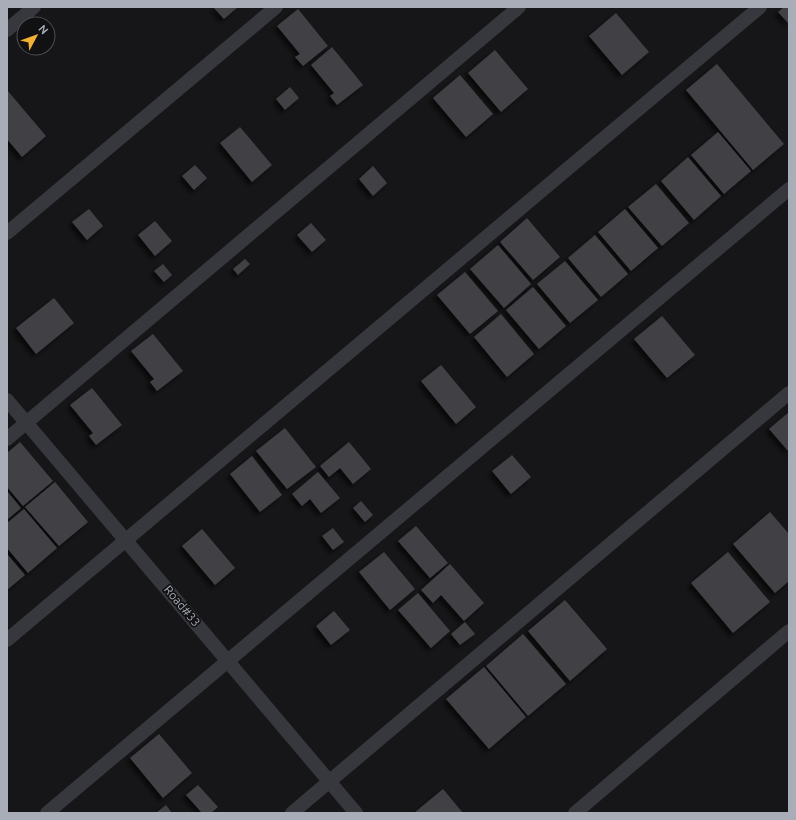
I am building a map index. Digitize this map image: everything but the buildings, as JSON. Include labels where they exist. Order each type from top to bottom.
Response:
[{"type":"street","points":[[7,30],[34,7]]},
{"type":"street","points":[[7,233],[276,7]]},
{"type":"street","points":[[7,439],[519,7]]},
{"type":"street","points":[[7,640],[125,539],[760,7]]},
{"type":"street","points":[[47,813],[227,660],[789,189]]},
{"type":"street","points":[[292,813],[789,393]]},
{"type":"street","name":"Road#33","points":[[7,400],[356,813]]},
{"type":"street","points":[[575,813],[789,631]]}]
